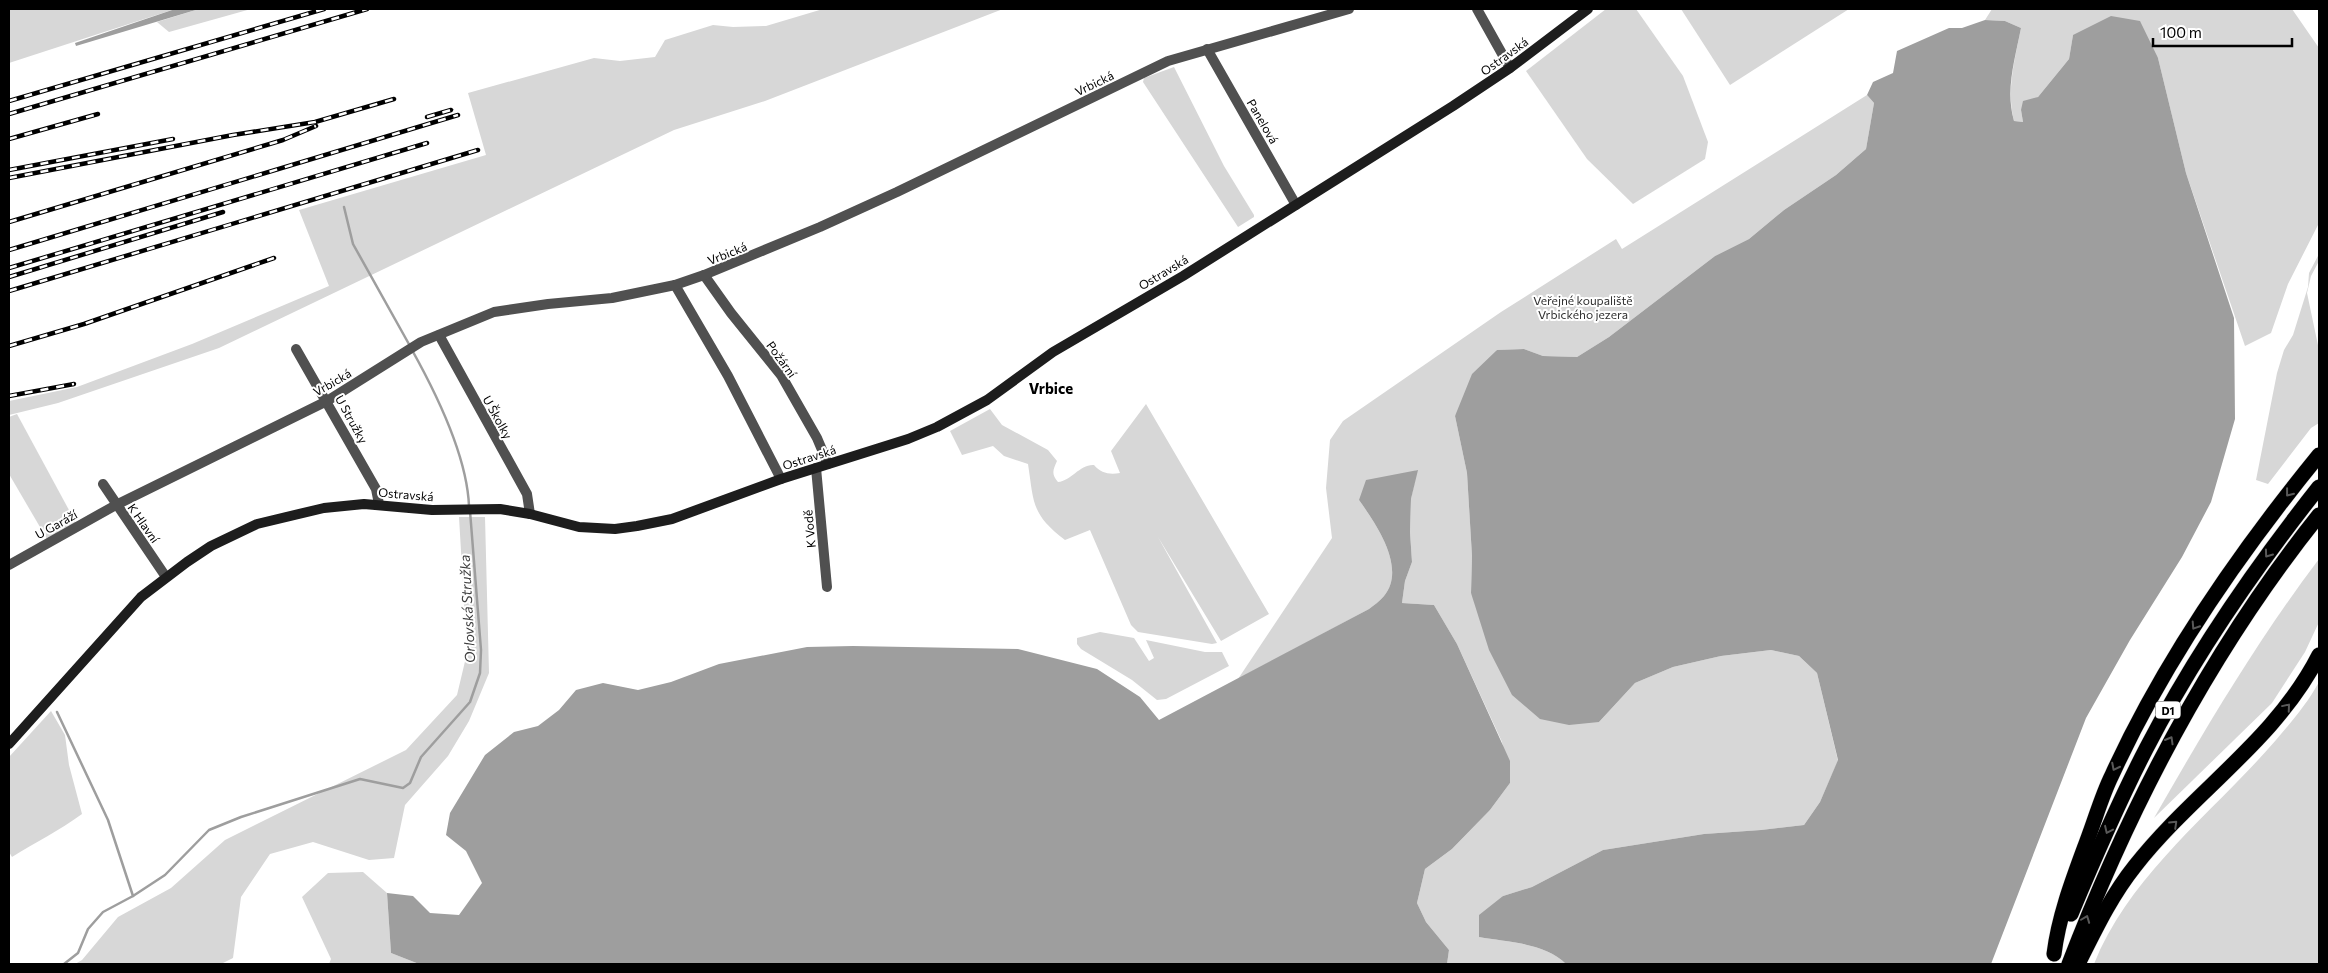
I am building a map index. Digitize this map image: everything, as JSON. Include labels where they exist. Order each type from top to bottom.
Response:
[{"type":"highway","points":[[2052,959],[2057,926],[2081,855],[2111,776],[2144,711],[2221,586],[2288,493],[2319,455]]},
{"type":"highway","name":"D1","points":[[2052,959],[2099,849],[2146,749],[2176,696],[2250,580],[2319,487]]},
{"type":"highway","name":"D1","points":[[2069,964],[2099,886],[2161,756],[2222,652],[2300,539],[2319,515]]},
{"type":"highway","points":[[2078,964],[2104,911],[2134,866],[2277,719],[2301,688],[2319,655]]},
{"type":"main road","name":"Ostravská","points":[[9,744],[127,611],[166,576],[211,546],[257,524],[324,508],[379,504],[432,510],[500,509],[530,514],[579,527],[615,529],[672,519],[816,468],[908,439],[965,412],[1008,386],[1060,347],[1183,276],[1296,205],[1510,68],[1588,9]]},
{"type":"street","name":"Vrbická","points":[[116,506],[327,401],[421,342],[494,312],[548,304],[612,298],[675,285],[704,275],[792,239],[888,196],[1168,61],[1349,9]]},
{"type":"street","points":[[1476,9],[1510,68]]},
{"type":"street","name":"Panelová","points":[[1207,49],[1296,205]]},
{"type":"street","name":"Požární","points":[[704,275],[731,313],[781,375],[817,438],[828,464]]},
{"type":"street","points":[[675,285],[728,376],[781,480]]},
{"type":"street","name":"U Školky","points":[[439,335],[527,494],[530,514]]},
{"type":"street","name":"U Stružky","points":[[296,349],[376,489],[379,504]]},
{"type":"street","name":"K Vodě","points":[[816,468],[827,587]]},
{"type":"street","name":"K Hlavní","points":[[102,484],[166,576]]},
{"type":"street","name":"U Garáží","points":[[9,565],[116,506]]},
{"type":"green space","points":[[9,9],[175,9],[9,63]]},
{"type":"green space","points":[[199,9],[251,9],[169,32],[157,22]]},
{"type":"green space","points":[[823,9],[1003,9],[765,101],[674,130],[219,348],[58,403],[9,415],[9,401],[77,387],[192,344],[329,286],[299,210],[486,155],[468,93],[594,58],[620,61],[655,57],[665,40],[713,25],[733,27],[766,26]]},
{"type":"green space","points":[[1606,9],[1636,9],[1683,76],[1708,142],[1705,159],[1633,204],[1587,159],[1526,71]]},
{"type":"green space","points":[[1681,9],[1849,9],[1730,85]]},
{"type":"green space","points":[[1992,9],[2292,9],[2319,48],[2319,223],[2288,284],[2271,333],[2245,346],[2186,173],[2158,58],[2073,35],[2069,59],[2038,97],[2021,110],[2023,122],[2014,121],[2011,86],[2021,28],[2005,21],[1985,20]]},
{"type":"green space","points":[[1174,67],[1224,166],[1254,215],[1254,217],[1238,227],[1143,82],[1144,78]]},
{"type":"green space","name":"Veřejné koupaliště Vrbického jezera","points":[[1867,95],[1874,103],[1866,149],[1836,175],[1784,210],[1749,239],[1715,256],[1609,337],[1577,357],[1543,356],[1524,349],[1497,350],[1455,416],[1467,473],[1472,556],[1471,593],[1599,722],[1635,683],[1673,667],[1721,656],[1771,650],[1799,656],[1817,673],[1838,761],[1820,802],[1804,825],[1704,834],[1603,850],[1532,887],[1503,896],[1479,937],[1525,944],[1548,952],[1566,964],[1447,964],[1449,950],[1426,922],[1417,903],[1425,869],[1452,849],[1490,810],[1510,783],[1502,742],[1457,644],[1434,605],[1402,603],[1405,581],[1412,562],[1410,532],[1411,499],[1417,470],[1359,500],[1380,534],[1391,560],[1392,573],[1390,585],[1384,596],[1369,609],[1238,679],[1332,538],[1326,488],[1330,440],[1343,421],[1501,312],[1616,239],[1622,249]]},
{"type":"green space","points":[[2319,254],[2319,261],[2311,276],[2307,293],[2319,350],[2319,423],[2311,428],[2268,484],[2256,480],[2277,373],[2284,350],[2293,335],[2308,287],[2309,273]]},
{"type":"green space","points":[[1146,404],[1269,614],[1221,641],[1158,537],[1217,643],[1212,644],[1138,632],[1131,625],[1090,530],[1065,540],[1046,523],[1036,507],[1028,464],[1004,456],[993,446],[962,455],[950,431],[990,409],[1002,425],[1048,450],[1057,461],[1053,472],[1058,482],[1067,479],[1089,465],[1094,465],[1106,473],[1120,473],[1111,451]]},
{"type":"green space","points":[[17,414],[76,523],[47,539],[9,474],[9,417]]},
{"type":"green space","points":[[459,517],[485,517],[489,673],[469,721],[448,756],[405,805],[394,858],[369,860],[313,842],[270,854],[241,897],[233,958],[221,964],[75,964],[82,960],[118,917],[171,888],[225,840],[406,750],[457,695],[467,653]]},
{"type":"green space","points":[[2319,559],[2319,622],[2305,652],[2272,703],[2154,818],[2232,686],[2274,622]]},
{"type":"green space","points":[[1100,632],[1134,638],[1149,661],[1154,658],[1146,640],[1205,652],[1222,652],[1229,666],[1166,699],[1157,700],[1132,680],[1081,649],[1077,644],[1077,638]]},
{"type":"green space","points":[[2319,682],[2319,964],[2094,964],[2110,931],[2129,901],[2151,873],[2175,845],[2276,740],[2304,705]]},
{"type":"green space","points":[[51,711],[65,735],[69,765],[82,814],[12,857],[9,852],[9,757]]},
{"type":"green space","points":[[363,872],[387,893],[391,953],[419,964],[329,964],[331,959],[302,897],[328,873]]},
{"type":"shaded area","points":[[175,9],[199,9],[76,46],[75,43]]},
{"type":"shaded area","points":[[2111,16],[2140,21],[2158,58],[2186,173],[2234,318],[2235,419],[2211,502],[2182,557],[2130,640],[2086,718],[1991,964],[1566,964],[1548,952],[1526,944],[1479,937],[1479,915],[1503,896],[1532,887],[1603,850],[1704,834],[1804,825],[1820,802],[1838,760],[1817,673],[1799,656],[1771,650],[1721,656],[1673,667],[1635,683],[1599,722],[1569,725],[1540,719],[1512,695],[1489,650],[1471,593],[1472,556],[1467,473],[1455,416],[1472,374],[1497,350],[1524,349],[1543,356],[1577,357],[1609,337],[1715,256],[1749,239],[1784,210],[1836,175],[1866,149],[1874,103],[1867,95],[1873,82],[1893,73],[1897,51],[1949,28],[1962,28],[1985,20],[2005,21],[2021,28],[2012,74],[2010,98],[2014,121],[2023,122],[2021,110],[2023,101],[2038,97],[2069,59],[2073,35]]},
{"type":"shaded area","points":[[1418,470],[1411,499],[1410,532],[1412,562],[1405,581],[1402,603],[1434,605],[1457,644],[1510,761],[1510,783],[1490,810],[1452,849],[1425,869],[1417,903],[1426,922],[1449,950],[1447,964],[419,964],[391,953],[387,893],[413,896],[430,913],[459,915],[482,883],[466,851],[446,835],[450,813],[485,755],[514,732],[538,726],[559,710],[576,690],[603,683],[638,690],[671,682],[719,664],[807,647],[1018,649],[1097,669],[1140,697],[1159,720],[1369,609],[1381,600],[1390,585],[1392,573],[1391,560],[1380,534],[1359,500],[1366,480]]},
{"type":"waterway","name":"Orlovská Stružka","points":[[344,207],[353,244],[410,346]]},
{"type":"waterway","name":"Orlovská Stružka","points":[[412,350],[449,426],[463,467],[469,506]]},
{"type":"waterway","name":"Orlovská Stružka","points":[[64,964],[78,953],[88,929],[103,912],[133,896],[165,875],[209,830],[241,817],[360,779],[403,788],[410,783],[421,757],[470,702],[480,673],[481,650],[470,511]]},
{"type":"waterway","points":[[57,712],[108,820],[133,896]]},
{"type":"railway","points":[[9,101],[324,9]]},
{"type":"railway","points":[[9,114],[367,9]]},
{"type":"railway","points":[[9,178],[233,135],[315,122],[394,99]]},
{"type":"railway","points":[[427,117],[451,110]]},
{"type":"railway","points":[[9,139],[98,114]]},
{"type":"railway","points":[[9,250],[458,115]]},
{"type":"railway","points":[[9,222],[283,140],[316,126]]},
{"type":"railway","points":[[9,170],[173,139]]},
{"type":"railway","points":[[9,268],[427,143]]},
{"type":"railway","points":[[9,291],[478,150]]},
{"type":"railway","points":[[9,277],[223,212]]},
{"type":"railway","points":[[9,346],[84,324],[274,258]]},
{"type":"railway","points":[[9,396],[74,384]]},
{"type":"district","name":"Vrbice","points":[[1051,388]]}]
